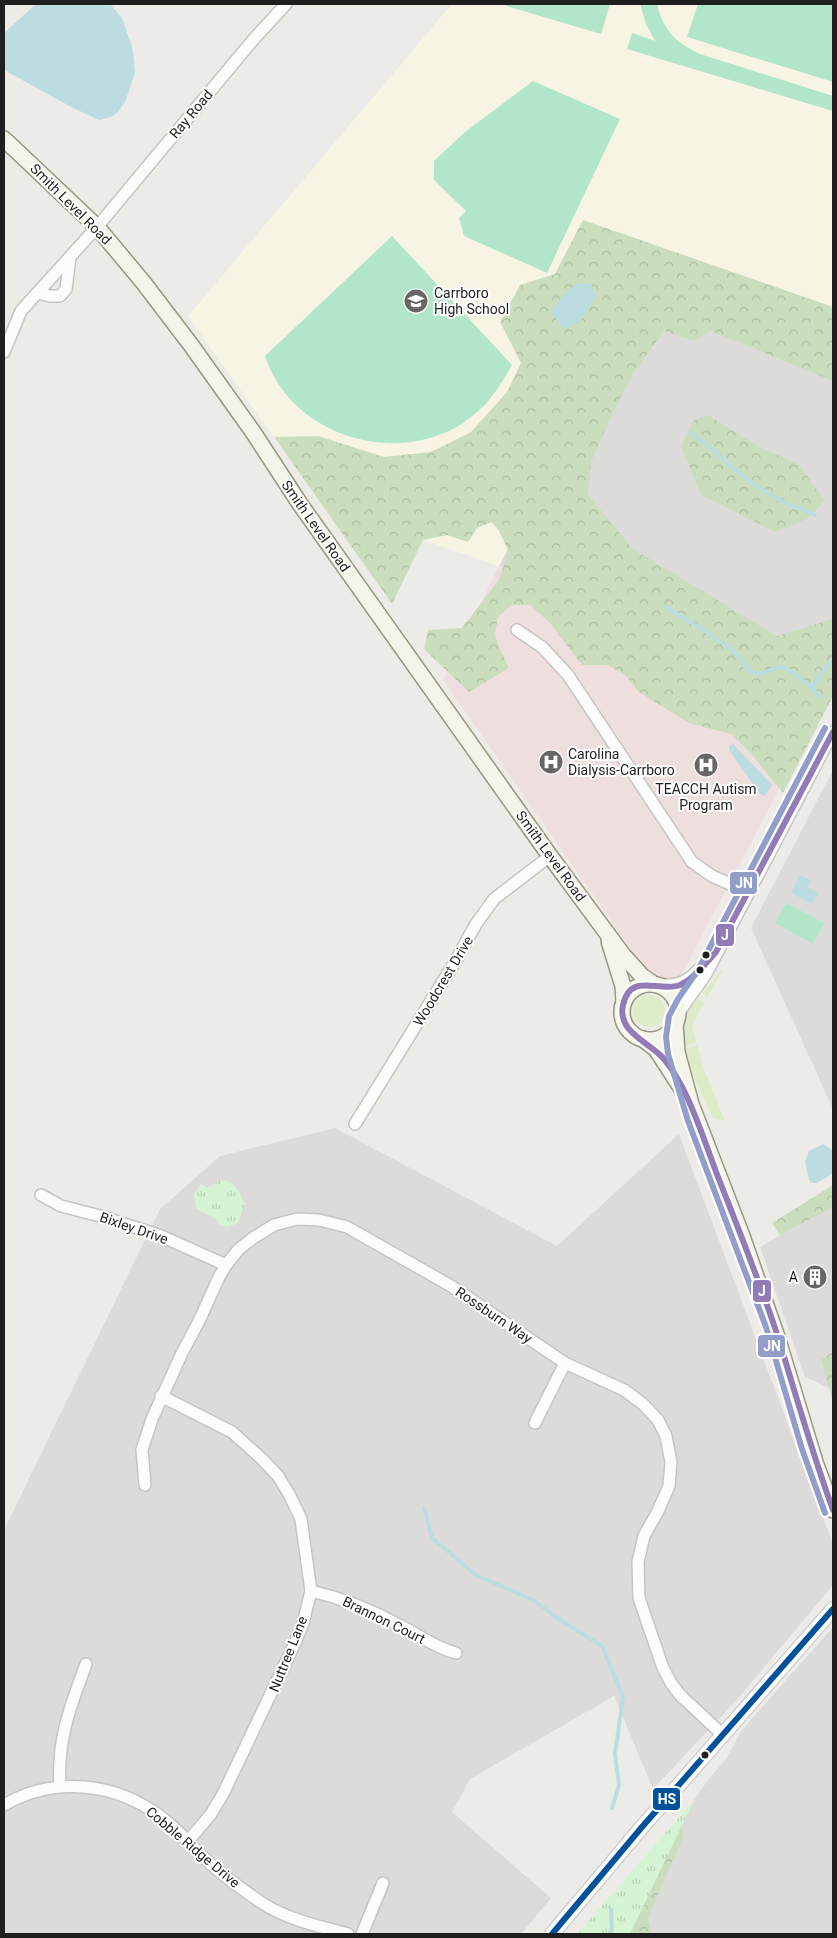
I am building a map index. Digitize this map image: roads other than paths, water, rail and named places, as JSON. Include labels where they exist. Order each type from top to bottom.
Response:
[{"type":"main road","name":"Smith Level Road","points":[[4,139],[97,227],[143,282],[253,432],[300,504],[550,856],[632,966],[656,984]]},
{"type":"main road","name":"Smith Level Road","points":[[607,931],[623,986],[624,1002]]},
{"type":"main road","points":[[691,1104],[656,1049],[628,1029],[623,1020],[622,1011],[628,994],[643,984],[656,984],[668,990],[674,996],[678,1006],[677,1052],[691,1104],[742,1236],[777,1337],[816,1465],[833,1510]]},
{"type":"main road","points":[[643,1039],[653,1040],[662,1037],[670,1032],[677,1019]]},
{"type":"street","name":"Ray Road","points":[[4,352],[21,311],[97,227],[253,40],[286,4]]},
{"type":"street","points":[[37,293],[60,296],[66,289],[70,257]]},
{"type":"street","points":[[517,630],[542,647],[568,675],[692,862],[712,876],[748,892]]},
{"type":"street","points":[[677,1019],[687,999],[700,983],[833,732]]},
{"type":"street","name":"Woodcrest Drive","points":[[355,1124],[455,962],[476,924],[494,899],[550,856]]},
{"type":"street","points":[[656,984],[676,986],[686,981],[716,952]]},
{"type":"street","name":"Bixley Drive","points":[[41,1196],[61,1206],[100,1216],[161,1236],[226,1266]]},
{"type":"street","name":"Rossburn Way","points":[[145,1485],[142,1450],[161,1396],[219,1277],[239,1249],[274,1225],[297,1219],[319,1220],[347,1227],[451,1286],[565,1363],[624,1390],[643,1404],[658,1420],[666,1436],[670,1462],[669,1486],[644,1536],[638,1562],[639,1598],[663,1668],[671,1683],[680,1695],[723,1735]]},
{"type":"street","points":[[535,1423],[565,1363]]},
{"type":"street","name":"Nuttree Lane","points":[[161,1396],[232,1432],[251,1447],[278,1476],[301,1519],[311,1591],[296,1643],[239,1764],[211,1814],[189,1840]]},
{"type":"street","name":"Brannon Court","points":[[311,1591],[362,1607],[398,1624],[439,1648],[456,1653]]},
{"type":"street","points":[[552,1934],[642,1826],[833,1609]]},
{"type":"street","points":[[60,1786],[59,1764],[63,1735],[86,1664]]},
{"type":"street","name":"Cobble Ridge Drive","points":[[4,1805],[44,1788],[60,1786],[86,1786],[109,1791],[128,1798],[162,1817],[189,1840],[205,1859],[264,1904],[318,1926],[348,1934]]},
{"type":"street","points":[[362,1934],[383,1883]]},
{"type":"water","points":[[36,4],[110,4],[122,18],[133,50],[135,73],[125,102],[118,112],[111,117],[99,120],[4,70],[4,33]]},
{"type":"water","points":[[578,283],[591,284],[596,298],[581,320],[564,329],[551,313],[564,294]]},
{"type":"water","points":[[733,744],[772,785],[765,796],[760,794],[729,750],[729,746]]},
{"type":"water","points":[[800,875],[811,880],[808,887],[818,893],[812,904],[791,893]]},
{"type":"water","points":[[823,1144],[833,1151],[833,1173],[817,1183],[810,1183],[805,1162],[809,1151]]},
{"type":"waterway","points":[[691,433],[758,487],[784,502],[815,515]]},
{"type":"waterway","points":[[664,606],[721,642],[742,660],[750,672],[760,674],[779,667],[789,670],[819,696]]},
{"type":"waterway","points":[[814,690],[814,684],[833,658]]},
{"type":"waterway","points":[[424,1508],[432,1538],[476,1575],[533,1600],[557,1618],[602,1646],[623,1697],[615,1754],[619,1785],[612,1808]]},
{"type":"waterway","points":[[610,1934],[612,1931],[611,1909]]},
{"type":"place","name":"Carrboro High School","points":[[416,301]]},
{"type":"place","name":"Carolina Dialysis-Carrboro","points":[[551,762]]},
{"type":"place","name":"TEACCH Autism Program","points":[[706,765]]},
{"type":"place","name":"A","points":[[815,1277]]}]
